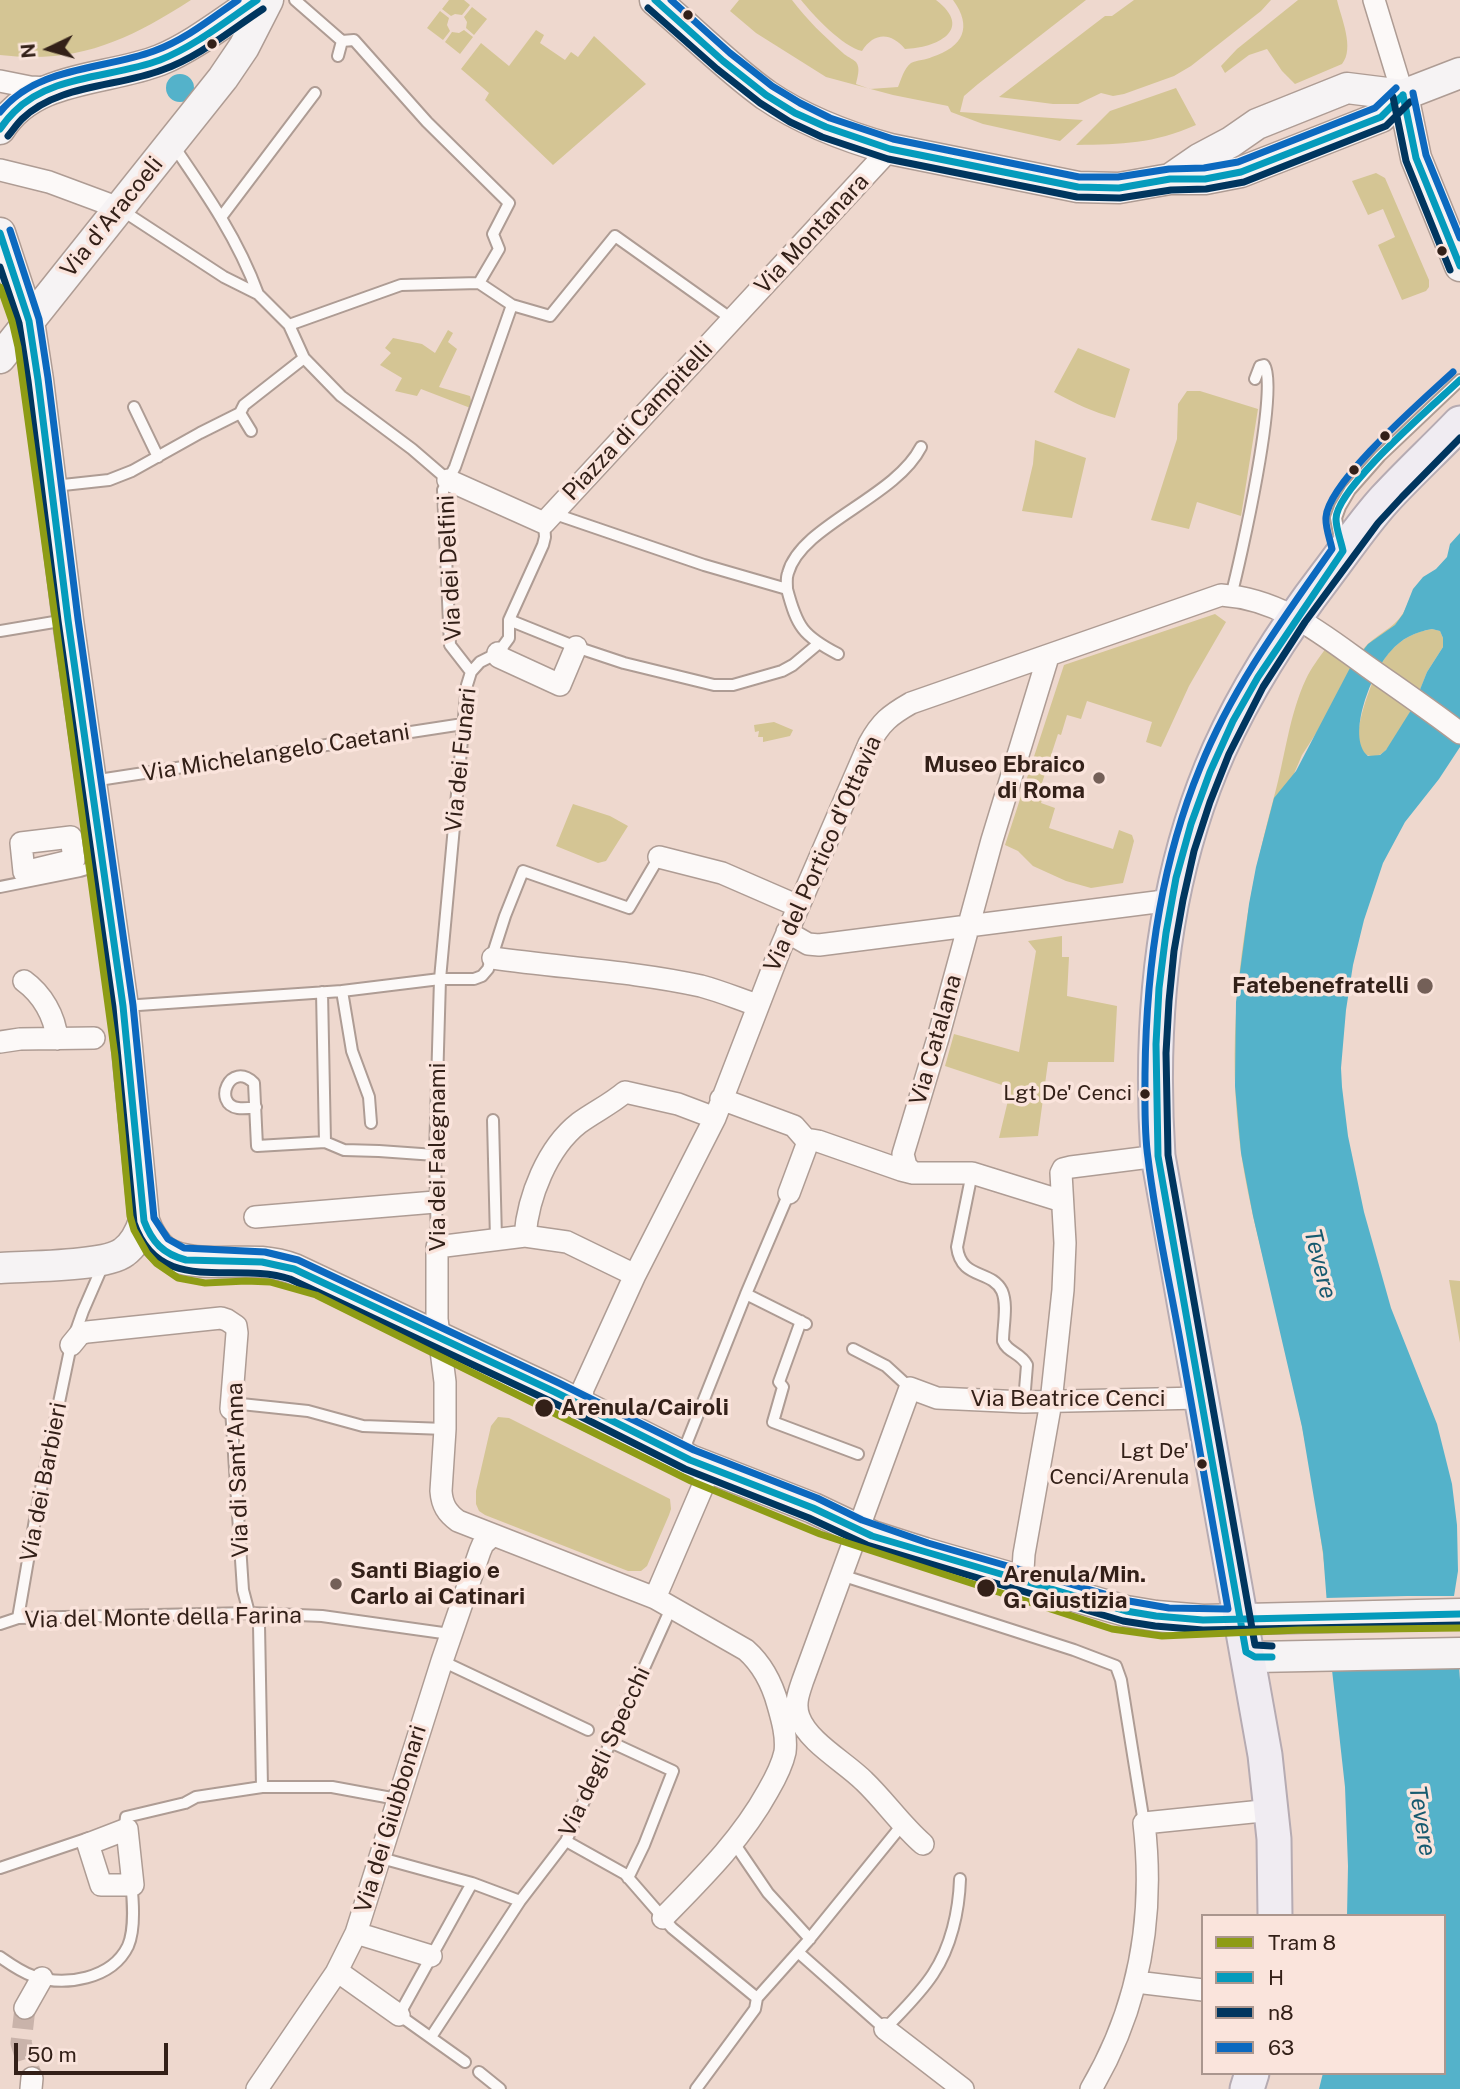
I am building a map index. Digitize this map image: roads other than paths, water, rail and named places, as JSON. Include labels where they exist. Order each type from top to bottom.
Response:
[{"type":"main road","points":[[1275,1914],[1272,1810],[1259,1722],[1158,1156],[1154,1101],[1157,1003],[1164,946],[1188,835],[1219,750],[1251,687],[1304,622],[1343,551],[1385,500],[1460,424]]},
{"type":"street","points":[[0,81],[52,88],[161,60],[257,0]]},
{"type":"street","name":"Via d'Aracoeli","points":[[0,358],[172,143],[244,47],[268,0]]},
{"type":"street","points":[[655,0],[767,96],[822,126],[890,149],[1078,187],[1119,188],[1170,179],[1205,179],[1241,172],[1381,117],[1403,95],[1460,73]]},
{"type":"street","points":[[1374,0],[1403,95],[1420,170],[1460,266]]},
{"type":"street","points":[[0,130],[23,104],[52,88]]},
{"type":"street","points":[[1170,179],[1231,142],[1262,136],[1373,90],[1403,95]]},
{"type":"street","name":"Via Montanara","points":[[733,320],[890,149]]},
{"type":"street","points":[[0,170],[50,182],[119,208]]},
{"type":"street","points":[[0,233],[29,321],[90,781],[123,1006],[146,1227],[162,1250],[189,1260],[283,1265],[438,1335],[696,1462],[804,1504],[858,1530],[925,1553],[1146,1615],[1203,1620],[1243,1634],[1287,1617],[1460,1615]]},
{"type":"street","name":"Piazza di Campitelli","points":[[548,518],[733,320]]},
{"type":"street","points":[[448,480],[548,518]]},
{"type":"street","name":"Via del Portico d'Ottavia","points":[[584,1406],[583,1389],[635,1275],[718,1108],[798,906],[869,744],[884,720],[911,703],[1221,596],[1231,596]]},
{"type":"street","points":[[1231,596],[1264,604],[1304,622],[1460,733]]},
{"type":"street","points":[[498,653],[499,657],[561,685],[576,647]]},
{"type":"street","name":"Via Catalana","points":[[903,1154],[992,841],[1048,657]]},
{"type":"street","points":[[659,856],[722,873],[798,906]]},
{"type":"street","points":[[788,932],[808,944],[819,946],[1172,900]]},
{"type":"street","points":[[493,958],[577,967],[704,987],[757,1005]]},
{"type":"street","points":[[24,981],[47,1007],[57,1039]]},
{"type":"street","points":[[10,1041],[94,1038]]},
{"type":"street","points":[[525,1236],[526,1221],[539,1181],[561,1142],[579,1123],[625,1092],[678,1104],[718,1108],[913,1173],[972,1173],[1062,1201]]},
{"type":"street","points":[[789,1194],[801,1134]]},
{"type":"street","points":[[881,1164],[895,1161],[903,1154],[906,1166],[913,1173]]},
{"type":"street","points":[[1027,1581],[1023,1570],[1024,1554],[1051,1402],[1063,1290],[1065,1243],[1059,1177],[1063,1169],[1119,1159],[1158,1156]]},
{"type":"street","points":[[255,1217],[290,1207],[326,1210],[435,1202]]},
{"type":"street","points":[[0,1268],[105,1261],[117,1257],[130,1247],[146,1227]]},
{"type":"street","points":[[437,1247],[525,1236],[567,1242],[635,1275]]},
{"type":"street","name":"Via dei Falegnami","points":[[437,1247],[437,1319],[444,1382],[441,1491],[444,1507],[458,1521],[493,1535]]},
{"type":"street","name":"Via di Sant'Anna","points":[[71,1346],[80,1334],[95,1331],[221,1318],[227,1320],[236,1326],[237,1342],[231,1409]]},
{"type":"street","points":[[910,1388],[798,1695],[797,1710],[799,1718],[813,1738],[865,1782],[902,1825],[923,1844]]},
{"type":"street","name":"Via Beatrice Cenci","points":[[910,1388],[937,1398],[1024,1402],[1200,1398]]},
{"type":"street","points":[[664,1602],[705,1474],[696,1462]]},
{"type":"street","points":[[493,1535],[664,1602],[746,1650],[754,1657],[768,1679],[779,1711],[785,1742],[780,1768],[757,1812],[734,1843],[663,1918]]},
{"type":"street","name":"Via dei Giubbonari","points":[[257,2089],[337,1971],[356,1933],[450,1634],[483,1544],[493,1535]]},
{"type":"street","points":[[1243,1634],[1255,1657],[1460,1653]]},
{"type":"street","points":[[1091,2089],[1110,2052],[1136,1982],[1149,1896],[1144,1823],[1272,1810]]},
{"type":"street","points":[[125,1827],[133,1885],[101,1885],[88,1844],[125,1827]]},
{"type":"street","points":[[356,1933],[431,1956]]},
{"type":"street","points":[[337,1971],[399,2015]]},
{"type":"street","points":[[25,2008],[33,1975]]},
{"type":"street","points":[[1136,1982],[1201,1990]]},
{"type":"street","points":[[886,2029],[963,2089]]},
{"type":"lane","points":[[295,0],[342,41],[354,40],[427,122],[509,203],[493,234],[499,249],[479,283]]},
{"type":"lane","points":[[338,56],[342,41]]},
{"type":"lane","points":[[222,216],[315,93]]},
{"type":"lane","points":[[172,143],[222,216],[250,271],[258,294]]},
{"type":"lane","points":[[119,208],[224,277],[258,294],[289,325],[401,285],[479,283],[512,305],[550,316],[615,236],[733,320]]},
{"type":"lane","points":[[448,480],[455,467],[512,305]]},
{"type":"lane","name":"Via dei Delfini","points":[[289,325],[304,358],[341,396],[412,449],[448,480],[443,490],[450,645],[471,672]]},
{"type":"lane","points":[[51,486],[108,480],[132,471],[240,413],[244,405],[304,358]]},
{"type":"lane","points":[[1231,596],[1248,522],[1265,425],[1269,383],[1268,369],[1264,365],[1260,366],[1255,379]]},
{"type":"lane","points":[[1343,551],[1336,518],[1350,490],[1380,456],[1460,380]]},
{"type":"lane","points":[[134,407],[158,457]]},
{"type":"lane","points":[[240,413],[251,431]]},
{"type":"lane","points":[[838,654],[809,637],[797,620],[787,589],[788,572],[802,550],[908,467],[920,447]]},
{"type":"lane","points":[[498,653],[509,638],[509,620],[543,545],[548,518],[787,589]]},
{"type":"lane","points":[[0,631],[68,620]]},
{"type":"lane","points":[[509,620],[624,663],[714,685],[733,685],[782,671],[818,644]]},
{"type":"lane","name":"Via dei Funari","points":[[440,979],[467,684],[471,672],[480,662],[498,653]]},
{"type":"lane","name":"Via Michelangelo Caetani","points":[[90,781],[463,724]]},
{"type":"lane","points":[[0,887],[75,872],[94,865],[101,856]]},
{"type":"lane","points":[[123,1006],[345,991],[440,979],[474,979],[482,976],[493,958],[505,916],[523,871],[629,908],[659,856]]},
{"type":"lane","name":"Via dei Falegnami","points":[[437,1247],[435,1155],[440,979]]},
{"type":"lane","points":[[345,991],[352,1051],[369,1097],[371,1123]]},
{"type":"lane","points":[[318,992],[325,1142]]},
{"type":"lane","points":[[256,1107],[257,1146],[325,1142],[344,1150],[435,1155]]},
{"type":"lane","points":[[493,1120],[496,1239]]},
{"type":"lane","points":[[972,1173],[957,1247],[958,1256],[963,1265],[994,1282],[1003,1293],[1003,1341],[1005,1346],[1024,1359],[1027,1365],[1024,1402]]},
{"type":"lane","points":[[696,1462],[687,1453],[687,1442],[789,1194]]},
{"type":"lane","name":"Via dei Barbieri","points":[[18,1618],[37,1508],[71,1346],[105,1261]]},
{"type":"lane","points":[[746,1294],[804,1323],[779,1382],[783,1387],[774,1422],[859,1454]]},
{"type":"lane","points":[[853,1349],[886,1366],[910,1388]]},
{"type":"lane","points":[[231,1409],[241,1404],[308,1411],[363,1426],[444,1429]]},
{"type":"lane","name":"Via di Sant'Anna","points":[[231,1409],[243,1590],[259,1625],[262,1787]]},
{"type":"lane","points":[[841,1575],[1112,1663],[1118,1669],[1144,1823]]},
{"type":"lane","name":"Via degli Specchi","points":[[431,2037],[523,1896],[566,1841],[664,1602]]},
{"type":"lane","name":"Via del Monte della Farina","points":[[0,1624],[18,1618],[255,1614],[322,1616],[450,1634]]},
{"type":"lane","points":[[442,1661],[588,1730]]},
{"type":"lane","points":[[608,1741],[673,1771],[628,1878]]},
{"type":"lane","points":[[0,1868],[125,1827],[126,1817],[185,1803],[196,1797],[262,1787],[332,1787],[397,1798]]},
{"type":"lane","points":[[696,2089],[755,2009],[757,1998],[810,1939],[902,1825]]},
{"type":"lane","points":[[566,1841],[625,1874],[672,1928],[757,1998]]},
{"type":"lane","points":[[734,1843],[768,1894],[810,1939]]},
{"type":"lane","points":[[381,1858],[523,1896]]},
{"type":"lane","points":[[798,1952],[886,2029],[925,1986],[944,1956],[958,1909],[960,1879]]},
{"type":"lane","points":[[465,2062],[399,2015],[472,1883]]},
{"type":"lane","points":[[0,1957],[33,1975],[62,1979],[95,1976],[107,1970],[121,1956],[132,1933],[132,1885]]},
{"type":"lane","points":[[478,2072],[500,2089]]},
{"type":"water","points":[[180,74],[190,78],[194,88],[190,98],[180,102],[170,98],[166,88],[170,78]]},
{"type":"water","name":"Tevere","points":[[1460,533],[1460,747],[1405,822],[1383,863],[1364,920],[1353,965],[1341,1068],[1348,1136],[1364,1212],[1391,1308],[1437,1424],[1452,1484],[1457,1525],[1458,1571],[1454,1596],[1460,1680],[1460,2089],[1319,2089],[1322,2075],[1446,2075],[1446,1914],[1347,1914],[1345,1787],[1323,1552],[1302,1427],[1241,1153],[1235,1086],[1236,1002],[1249,904],[1274,798],[1296,771],[1351,666],[1368,644],[1395,625],[1403,614],[1413,589],[1447,557],[1450,544]],"holes":[[[1432,629],[1440,631],[1443,647],[1427,672],[1413,707],[1386,750],[1380,755],[1368,756],[1362,747],[1359,734],[1360,719],[1370,688],[1383,661],[1409,636]]]},
{"type":"tunnel","points":[[25,2008],[21,2043],[32,2078]]},
{"type":"tram line","name":"8","points":[[0,287],[18,347],[115,1056],[130,1216],[134,1230],[156,1263],[178,1278],[205,1283],[270,1282],[316,1295],[691,1481],[820,1534],[1112,1629],[1162,1636],[1299,1630],[1460,1628]]},
{"type":"place","name":"Museo Ebraico di Roma","points":[[1099,778]]},
{"type":"place","name":"Fatebenefratelli","points":[[1425,986]]},
{"type":"place","name":"Lgt De' Cenci","points":[[1145,1094]]},
{"type":"place","name":"Arenula/Cairoli","points":[[544,1408]]},
{"type":"place","name":"Lgt De' Cenci/Arenula","points":[[1202,1464]]},
{"type":"place","name":"Santi Biagio e Carlo ai Catinari","points":[[336,1584]]},
{"type":"place","name":"Arenula/Min. G. Giustizia","points":[[986,1588]]}]
